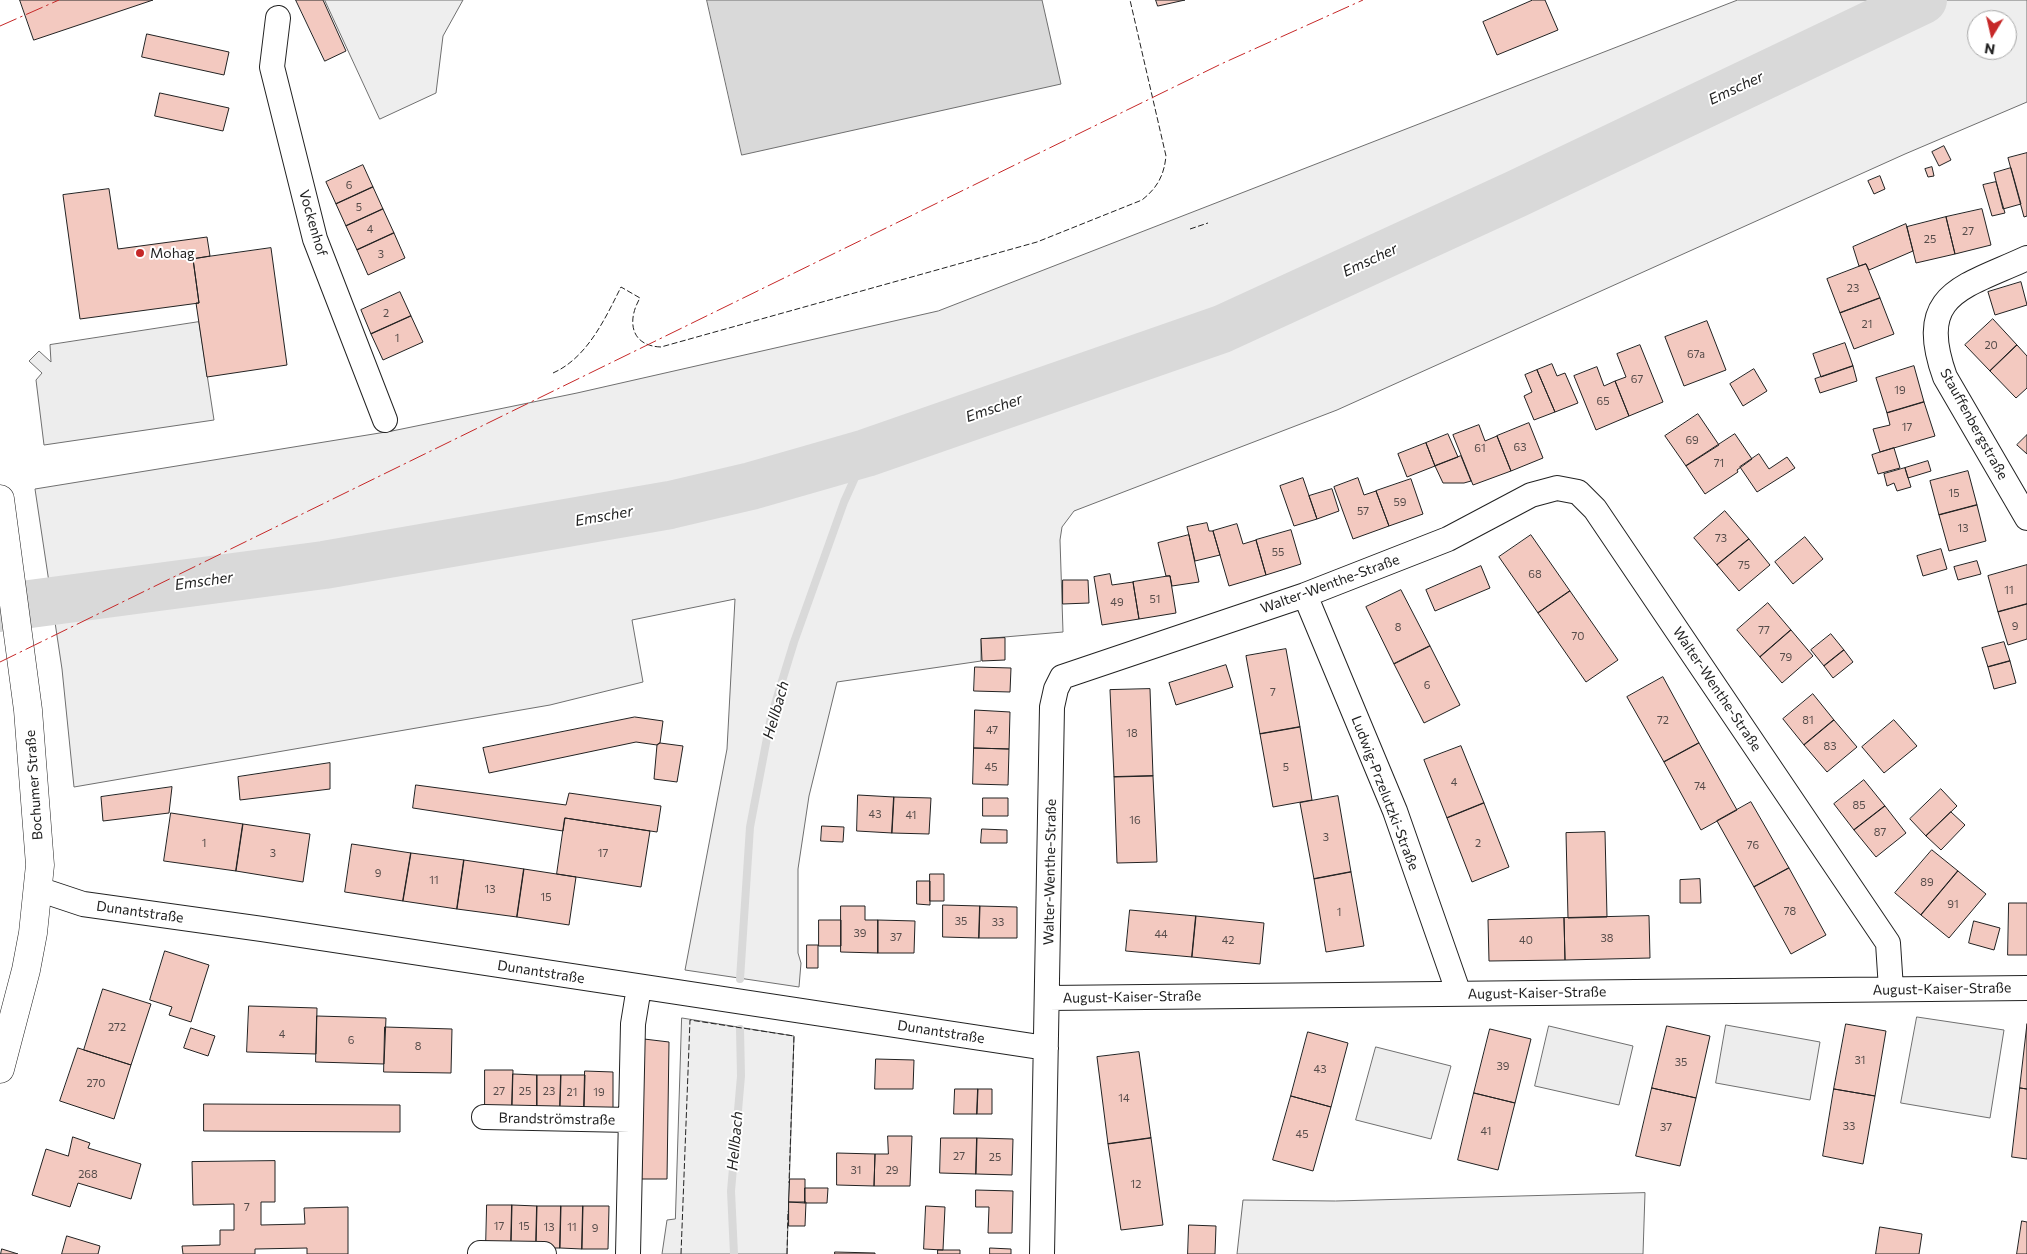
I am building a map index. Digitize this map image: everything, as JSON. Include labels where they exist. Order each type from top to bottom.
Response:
[{"type":"main road","name":"Bochumer Straße","points":[[0,499],[22,663],[39,834],[38,889],[26,970],[0,1069]]},
{"type":"street","name":"Vockenhof","points":[[278,18],[272,67],[315,239],[385,420]]},
{"type":"street","name":"Stauffenbergstraße","points":[[2027,258],[1961,288],[1942,304],[1935,326],[1936,352],[1945,378],[2027,518]]},
{"type":"street","name":"Walter-Wenthe-Straße","points":[[1042,1254],[1052,707],[1056,689],[1062,677],[1305,595],[1448,539],[1531,495],[1557,488],[1578,492],[1595,509],[1888,943],[1891,989]]},
{"type":"street","name":"Ludwig-Przelutzki-Straße","points":[[1305,595],[1395,811],[1459,994]]},
{"type":"street","name":"Dunantstraße","points":[[38,889],[84,904],[1046,1048]]},
{"type":"street","name":"Brandströmstraße","points":[[628,1254],[633,1024],[640,987]]},
{"type":"street","name":"August-Kaiser-Straße","points":[[1048,998],[2027,988]]},
{"type":"street","name":"Brandströmstraße","points":[[484,1117],[630,1120]]},
{"type":"street","points":[[480,1253],[544,1254]]},
{"type":"shaded area","points":[[325,0],[463,0],[443,36],[436,93],[380,119]]},
{"type":"shaded area","points":[[707,0],[1042,0],[1061,84],[742,155]]},
{"type":"shaded area","points":[[1738,0],[2027,0],[2027,102],[1905,154],[1337,410],[1074,511],[1062,527],[1060,540],[1063,632],[981,639],[981,661],[837,682],[809,796],[798,869],[798,953],[801,963],[799,987],[685,970],[727,749],[735,599],[632,620],[643,682],[550,705],[74,787],[62,669],[35,489],[392,431],[577,393],[938,311]]},
{"type":"shaded area","points":[[199,322],[214,420],[44,445],[36,380],[42,373],[29,361],[39,351],[51,362],[50,345]]},
{"type":"shaded area","points":[[1917,1017],[2004,1030],[1990,1118],[1901,1103]]},
{"type":"shaded area","points":[[682,1018],[794,1036],[787,1254],[662,1254],[667,1220],[675,1219]]},
{"type":"shaded area","points":[[1726,1025],[1820,1042],[1810,1100],[1716,1083]]},
{"type":"shaded area","points":[[1549,1026],[1633,1046],[1619,1105],[1535,1086]]},
{"type":"shaded area","points":[[1376,1047],[1451,1066],[1431,1139],[1356,1120]]},
{"type":"shaded area","points":[[1645,1193],[1643,1254],[1237,1254],[1243,1200],[1335,1201]]},
{"type":"building","points":[[20,0],[153,0],[34,40]]},
{"type":"building","points":[[296,0],[323,0],[346,51],[325,61]]},
{"type":"building","points":[[1156,0],[1185,0],[1158,6]]},
{"type":"building","points":[[1533,0],[1545,0],[1558,30],[1497,55],[1483,22]]},
{"type":"building","points":[[147,34],[229,52],[224,75],[142,57]]},
{"type":"building","points":[[160,93],[229,108],[223,131],[155,116]]},
{"type":"building","points":[[1944,146],[1951,160],[1939,166],[1932,152]]},
{"type":"building","points":[[2027,153],[2027,216],[2024,217],[2008,158]]},
{"type":"building","points":[[363,165],[373,187],[336,204],[326,182]]},
{"type":"building","points":[[1932,167],[1934,176],[1928,177],[1925,169]]},
{"type":"building","points":[[2011,168],[2021,204],[2003,209],[1994,173]]},
{"type":"building","points":[[1880,176],[1885,189],[1874,194],[1868,181]]},
{"type":"building","points":[[1996,182],[2005,213],[1992,216],[1983,185]]},
{"type":"building","points":[[373,187],[383,209],[346,226],[336,204]]},
{"type":"building","name":"Mohag","points":[[109,189],[118,249],[207,237],[210,256],[193,259],[199,303],[80,319],[63,195]]},
{"type":"building","points":[[383,209],[394,233],[357,250],[346,226]]},
{"type":"building","points":[[1982,209],[1991,245],[1955,254],[1946,217]]},
{"type":"building","points":[[1946,217],[1955,254],[1916,263],[1907,227]]},
{"type":"building","points":[[1906,224],[1913,251],[1869,270],[1866,264],[1859,266],[1853,247]]},
{"type":"building","points":[[394,233],[405,258],[368,275],[357,250]]},
{"type":"building","points":[[271,248],[287,365],[207,377],[196,303],[199,303],[193,259]]},
{"type":"building","points":[[1866,264],[1880,298],[1840,313],[1827,279]]},
{"type":"building","points":[[2021,282],[2027,305],[1995,315],[1988,292]]},
{"type":"building","points":[[400,292],[411,316],[371,334],[361,310]]},
{"type":"building","points":[[1880,298],[1894,334],[1854,349],[1840,313]]},
{"type":"building","points":[[411,316],[423,342],[383,360],[371,334]]},
{"type":"building","points":[[1993,319],[2017,345],[1990,371],[1965,345]]},
{"type":"building","points":[[1707,321],[1726,370],[1684,386],[1665,337]]},
{"type":"building","points":[[1845,343],[1853,366],[1821,377],[1813,354]]},
{"type":"building","points":[[1640,345],[1663,402],[1629,416],[1615,381],[1626,377],[1617,354]]},
{"type":"building","points":[[2017,345],[2027,356],[2027,388],[2016,398],[1990,371]]},
{"type":"building","points":[[1552,364],[1557,376],[1565,373],[1578,403],[1555,412],[1537,370]]},
{"type":"building","points":[[1853,366],[1857,381],[1820,393],[1815,379]]},
{"type":"building","points":[[1914,366],[1924,402],[1887,413],[1876,378]]},
{"type":"building","points":[[1597,367],[1604,386],[1615,381],[1629,416],[1596,430],[1574,376]]},
{"type":"building","points":[[1754,369],[1767,391],[1743,406],[1730,384]]},
{"type":"building","points":[[1537,370],[1555,412],[1534,420],[1524,396],[1532,392],[1525,375]]},
{"type":"building","points":[[1924,402],[1935,436],[1880,452],[1873,429],[1890,425],[1887,413]]},
{"type":"building","points":[[1698,414],[1719,445],[1686,466],[1665,436]]},
{"type":"building","points":[[1529,423],[1543,458],[1511,471],[1497,436]]},
{"type":"building","points":[[1479,425],[1485,441],[1497,436],[1511,471],[1473,485],[1453,435]]},
{"type":"building","points":[[1448,434],[1458,457],[1435,466],[1426,443]]},
{"type":"building","points":[[1735,434],[1752,459],[1737,470],[1738,472],[1705,494],[1686,466]]},
{"type":"building","points":[[2027,435],[2027,454],[2017,445]]},
{"type":"building","points":[[1426,443],[1435,466],[1407,477],[1398,454]]},
{"type":"building","points":[[1894,448],[1900,468],[1878,474],[1872,455]]},
{"type":"building","points":[[1759,454],[1769,469],[1787,457],[1795,468],[1757,492],[1740,467]]},
{"type":"building","points":[[1461,456],[1471,481],[1443,483],[1435,466]]},
{"type":"building","points":[[1928,461],[1931,471],[1908,478],[1905,468]]},
{"type":"building","points":[[1905,468],[1911,487],[1897,491],[1894,483],[1887,486],[1884,474]]},
{"type":"building","points":[[1968,471],[1977,505],[1939,515],[1930,481]]},
{"type":"building","points":[[1303,478],[1317,519],[1294,526],[1280,486]]},
{"type":"building","points":[[1358,478],[1364,495],[1376,491],[1389,526],[1353,539],[1334,487]]},
{"type":"building","points":[[1411,479],[1423,514],[1389,526],[1376,491]]},
{"type":"building","points":[[1332,489],[1339,511],[1317,519],[1309,496]]},
{"type":"building","points":[[1977,505],[1986,541],[1949,551],[1939,515]]},
{"type":"building","points":[[1725,511],[1749,539],[1717,565],[1694,538]]},
{"type":"building","points":[[1207,523],[1209,531],[1213,531],[1220,555],[1195,561],[1187,527]]},
{"type":"building","points":[[1237,524],[1243,544],[1256,540],[1266,575],[1229,586],[1213,531]]},
{"type":"building","points":[[1291,530],[1301,564],[1266,575],[1256,540]]},
{"type":"building","points":[[1189,535],[1199,582],[1172,586],[1170,576],[1166,576],[1158,543]]},
{"type":"building","points":[[1531,535],[1570,591],[1538,613],[1499,557]]},
{"type":"building","points":[[1805,537],[1823,559],[1793,584],[1775,562]]},
{"type":"building","points":[[1749,539],[1770,565],[1739,591],[1717,565]]},
{"type":"building","points":[[1941,549],[1947,569],[1923,576],[1917,556]]},
{"type":"building","points":[[1977,561],[1981,574],[1958,580],[1954,567]]},
{"type":"building","points":[[2027,565],[2027,604],[1998,612],[1988,576]]},
{"type":"building","points":[[1481,566],[1490,588],[1435,611],[1426,590]]},
{"type":"building","points":[[1110,574],[1112,585],[1133,582],[1139,619],[1102,625],[1094,577]]},
{"type":"building","points":[[1170,576],[1176,613],[1139,619],[1133,582]]},
{"type":"building","points":[[1063,580],[1088,580],[1089,603],[1063,604]]},
{"type":"building","points":[[1401,590],[1430,646],[1394,664],[1366,607]]},
{"type":"building","points":[[1570,591],[1618,660],[1586,682],[1538,613]]},
{"type":"building","points":[[1768,603],[1791,630],[1760,657],[1737,630]]},
{"type":"building","points":[[2027,604],[2027,639],[2008,645],[1998,612]]},
{"type":"building","points":[[1791,630],[1813,656],[1782,683],[1760,657]]},
{"type":"building","points":[[1831,634],[1844,650],[1824,666],[1811,650]]},
{"type":"building","points":[[1005,638],[1005,660],[982,661],[981,639]]},
{"type":"building","points":[[2004,642],[2010,661],[1988,667],[1982,648]]},
{"type":"building","points":[[1430,646],[1460,705],[1424,723],[1394,664]]},
{"type":"building","points":[[1286,649],[1300,727],[1260,734],[1246,656]]},
{"type":"building","points":[[1844,650],[1853,662],[1833,678],[1824,666]]},
{"type":"building","points":[[2010,661],[2016,683],[1994,689],[1988,667]]},
{"type":"building","points":[[1226,665],[1233,687],[1176,705],[1169,683]]},
{"type":"building","points":[[975,667],[1011,668],[1010,692],[974,691]]},
{"type":"building","points":[[1663,677],[1699,743],[1664,762],[1627,697]]},
{"type":"building","points":[[1150,689],[1153,776],[1114,777],[1110,690]]},
{"type":"building","points":[[1813,694],[1834,720],[1804,745],[1783,719]]},
{"type":"building","points":[[975,710],[1010,712],[1009,749],[974,748]]},
{"type":"building","points":[[635,717],[663,721],[660,743],[657,745],[636,742],[489,773],[483,748]]},
{"type":"building","points":[[1834,720],[1857,747],[1827,772],[1804,745]]},
{"type":"building","points":[[1894,720],[1917,746],[1884,773],[1862,747]]},
{"type":"building","points":[[1300,727],[1312,800],[1273,807],[1260,734]]},
{"type":"building","points":[[660,743],[683,746],[677,782],[654,779],[657,745]]},
{"type":"building","points":[[1699,743],[1737,810],[1701,830],[1664,762]]},
{"type":"building","points":[[1461,746],[1484,803],[1447,818],[1424,760]]},
{"type":"building","points":[[974,748],[1009,749],[1008,785],[973,784]]},
{"type":"building","points":[[330,763],[330,789],[240,800],[238,777]]},
{"type":"building","points":[[1153,776],[1157,862],[1117,863],[1114,777]]},
{"type":"building","points":[[1864,780],[1885,806],[1854,830],[1834,804]]},
{"type":"building","points":[[416,785],[566,805],[569,793],[661,806],[657,832],[565,818],[563,831],[413,808]]},
{"type":"building","points":[[172,787],[169,813],[103,821],[101,797]]},
{"type":"building","points":[[1941,789],[1957,806],[1926,836],[1910,819]]},
{"type":"building","points":[[858,795],[894,797],[892,833],[857,831]]},
{"type":"building","points":[[1338,796],[1351,872],[1314,879],[1300,803]]},
{"type":"building","points":[[894,797],[931,798],[929,834],[892,833]]},
{"type":"building","points":[[983,798],[1008,798],[1008,816],[983,816]]},
{"type":"building","points":[[1751,802],[1789,868],[1754,887],[1717,821]]},
{"type":"building","points":[[1484,803],[1509,867],[1472,882],[1447,818]]},
{"type":"building","points":[[1885,806],[1906,833],[1876,857],[1854,830]]},
{"type":"building","points":[[1951,812],[1965,825],[1941,850],[1926,836]]},
{"type":"building","points":[[171,813],[243,824],[236,871],[164,861]]},
{"type":"building","points":[[565,818],[650,831],[641,887],[557,874]]},
{"type":"building","points":[[243,824],[310,834],[303,882],[236,871]]},
{"type":"building","points":[[822,826],[844,827],[843,842],[821,841]]},
{"type":"building","points":[[982,829],[1007,830],[1007,843],[981,843]]},
{"type":"building","points":[[1605,832],[1607,917],[1568,918],[1566,833]]},
{"type":"building","points":[[352,844],[411,853],[403,901],[345,892]]},
{"type":"building","points":[[1932,850],[1958,871],[1921,915],[1895,893]]},
{"type":"building","points":[[411,853],[464,860],[457,909],[403,901]]},
{"type":"building","points":[[464,860],[524,869],[517,917],[457,909]]},
{"type":"building","points":[[1789,868],[1826,935],[1791,954],[1754,887]]},
{"type":"building","points":[[524,869],[576,877],[569,925],[517,917]]},
{"type":"building","points":[[1958,871],[1986,894],[1949,938],[1921,915]]},
{"type":"building","points":[[1351,872],[1364,946],[1326,952],[1314,879]]},
{"type":"building","points":[[930,874],[944,874],[944,901],[930,901]]},
{"type":"building","points":[[1700,879],[1701,903],[1680,903],[1680,880]]},
{"type":"building","points":[[917,881],[930,881],[930,905],[917,904]]},
{"type":"building","points":[[2009,903],[2027,903],[2027,955],[2008,955]]},
{"type":"building","points":[[943,905],[980,906],[979,938],[943,937]]},
{"type":"building","points":[[841,906],[865,906],[865,920],[878,920],[878,953],[841,952]]},
{"type":"building","points":[[980,906],[1017,907],[1017,938],[979,938]]},
{"type":"building","points":[[1130,910],[1196,916],[1192,957],[1126,951]]},
{"type":"building","points":[[1196,916],[1264,923],[1260,964],[1192,957]]},
{"type":"building","points":[[1649,916],[1650,958],[1565,960],[1564,918]]},
{"type":"building","points":[[1564,918],[1565,960],[1489,961],[1488,920]]},
{"type":"building","points":[[819,920],[841,920],[841,946],[819,946]]},
{"type":"building","points":[[878,920],[915,921],[914,953],[878,953]]},
{"type":"building","points":[[1974,921],[2000,928],[1994,950],[1969,943]]},
{"type":"building","points":[[807,945],[818,945],[818,968],[807,968]]},
{"type":"building","points":[[165,951],[209,965],[191,1022],[169,1015],[172,1007],[150,1000]]},
{"type":"building","points":[[103,989],[151,1004],[131,1065],[84,1050]]},
{"type":"building","points":[[249,1006],[317,1008],[316,1054],[247,1052]]},
{"type":"building","points":[[317,1016],[386,1018],[384,1064],[316,1062]]},
{"type":"building","points":[[1846,1024],[1886,1031],[1875,1096],[1834,1089]]},
{"type":"building","points":[[2027,1024],[2027,1089],[2020,1088]]},
{"type":"building","points":[[1667,1026],[1710,1036],[1696,1098],[1652,1088]]},
{"type":"building","points":[[385,1027],[452,1029],[451,1073],[384,1072]]},
{"type":"building","points":[[191,1028],[215,1036],[208,1056],[184,1048]]},
{"type":"building","points":[[1490,1029],[1531,1039],[1515,1103],[1474,1093]]},
{"type":"building","points":[[1308,1032],[1348,1043],[1331,1107],[1291,1096]]},
{"type":"building","points":[[644,1039],[669,1042],[667,1179],[642,1179]]},
{"type":"building","points":[[78,1048],[131,1065],[114,1119],[60,1101]]},
{"type":"building","points":[[1139,1052],[1151,1138],[1108,1144],[1097,1057]]},
{"type":"building","points":[[876,1059],[914,1060],[913,1089],[875,1089]]},
{"type":"building","points":[[485,1070],[513,1070],[512,1107],[485,1107]]},
{"type":"building","points":[[585,1071],[613,1072],[613,1109],[584,1109]]},
{"type":"building","points":[[513,1074],[537,1075],[537,1108],[512,1107]]},
{"type":"building","points":[[537,1075],[561,1075],[560,1108],[537,1108]]},
{"type":"building","points":[[561,1075],[585,1075],[584,1109],[560,1108]]},
{"type":"building","points":[[1652,1088],[1696,1098],[1680,1166],[1636,1156]]},
{"type":"building","points":[[2020,1088],[2027,1089],[2027,1159],[2012,1157]]},
{"type":"building","points":[[955,1089],[978,1089],[977,1114],[954,1114]]},
{"type":"building","points":[[978,1089],[992,1089],[992,1114],[977,1114]]},
{"type":"building","points":[[1834,1089],[1875,1096],[1863,1164],[1823,1156]]},
{"type":"building","points":[[1474,1093],[1515,1103],[1498,1170],[1458,1160]]},
{"type":"building","points":[[1291,1096],[1331,1107],[1313,1171],[1273,1160]]},
{"type":"building","points":[[204,1104],[400,1105],[400,1132],[204,1131]]},
{"type":"building","points":[[888,1136],[912,1136],[910,1186],[874,1186],[875,1154],[888,1154]]},
{"type":"building","points":[[73,1137],[90,1143],[88,1148],[141,1164],[131,1199],[78,1183],[70,1207],[32,1195],[46,1149],[68,1156]]},
{"type":"building","points":[[941,1138],[977,1138],[976,1174],[940,1173]]},
{"type":"building","points":[[977,1138],[1013,1139],[1012,1175],[976,1174]]},
{"type":"building","points":[[1151,1138],[1163,1225],[1121,1230],[1108,1144]]},
{"type":"building","points":[[837,1153],[875,1154],[874,1186],[837,1185]]},
{"type":"building","points":[[275,1161],[275,1202],[261,1202],[261,1225],[305,1224],[304,1208],[348,1207],[348,1254],[307,1254],[307,1248],[255,1249],[255,1254],[183,1254],[182,1246],[220,1245],[220,1230],[234,1230],[234,1204],[193,1205],[192,1162]]},
{"type":"building","points":[[790,1179],[805,1179],[805,1203],[789,1202]]},
{"type":"building","points":[[805,1188],[828,1188],[827,1203],[805,1203]]},
{"type":"building","points":[[976,1190],[1013,1191],[1012,1233],[988,1233],[989,1207],[976,1207]]},
{"type":"building","points":[[789,1202],[806,1202],[805,1226],[789,1226]]},
{"type":"building","points":[[487,1205],[512,1205],[511,1247],[486,1247]]},
{"type":"building","points":[[512,1205],[537,1206],[536,1248],[511,1247]]},
{"type":"building","points":[[537,1206],[561,1206],[560,1248],[536,1248]]},
{"type":"building","points":[[561,1206],[583,1206],[582,1249],[560,1248]]},
{"type":"building","points":[[583,1206],[609,1206],[608,1249],[582,1249]]},
{"type":"building","points":[[926,1206],[945,1207],[943,1250],[924,1249]]},
{"type":"building","points":[[2022,1221],[2027,1222],[2027,1254],[2017,1254]]},
{"type":"building","points":[[1189,1225],[1216,1226],[1215,1254],[1188,1254]]},
{"type":"building","points":[[1880,1227],[1922,1234],[1919,1254],[1876,1254]]},
{"type":"building","points":[[67,1236],[100,1246],[98,1254],[62,1254]]},
{"type":"building","points":[[990,1248],[1011,1249],[1011,1254],[990,1254]]},
{"type":"building","points":[[2,1249],[18,1254],[1,1254]]},
{"type":"building","points":[[938,1250],[960,1250],[960,1254],[938,1254]]},
{"type":"building","points":[[835,1252],[875,1253],[875,1254],[835,1254]]},
{"type":"waterway","name":"Emscher","points":[[0,608],[324,565],[670,505],[751,486],[866,453],[1222,329],[1516,194],[1923,0]]},
{"type":"waterway","name":"Hellbach","points":[[740,979],[750,827],[771,717],[794,642],[844,502],[866,453]]},
{"type":"waterway","name":"Hellbach","points":[[734,1254],[731,1191],[741,1076],[740,1029]]},
{"type":"fence","points":[[553,373],[576,358],[585,348],[594,336],[621,287],[640,298],[633,315],[634,330],[637,337],[651,346],[661,347],[1037,242],[1142,200],[1159,181],[1164,170],[1166,156],[1130,0]]},
{"type":"fence","points":[[1190,229],[1208,223]]},
{"type":"fence","points":[[681,1254],[690,1020],[794,1036],[789,1183]]},
{"type":"fence","points":[[787,1254],[788,1211]]},
{"type":"power","points":[[0,26],[59,0]]},
{"type":"power","points":[[0,662],[1221,64],[1363,0]]},
{"type":"place","name":"Mohag","points":[[140,253]]}]
